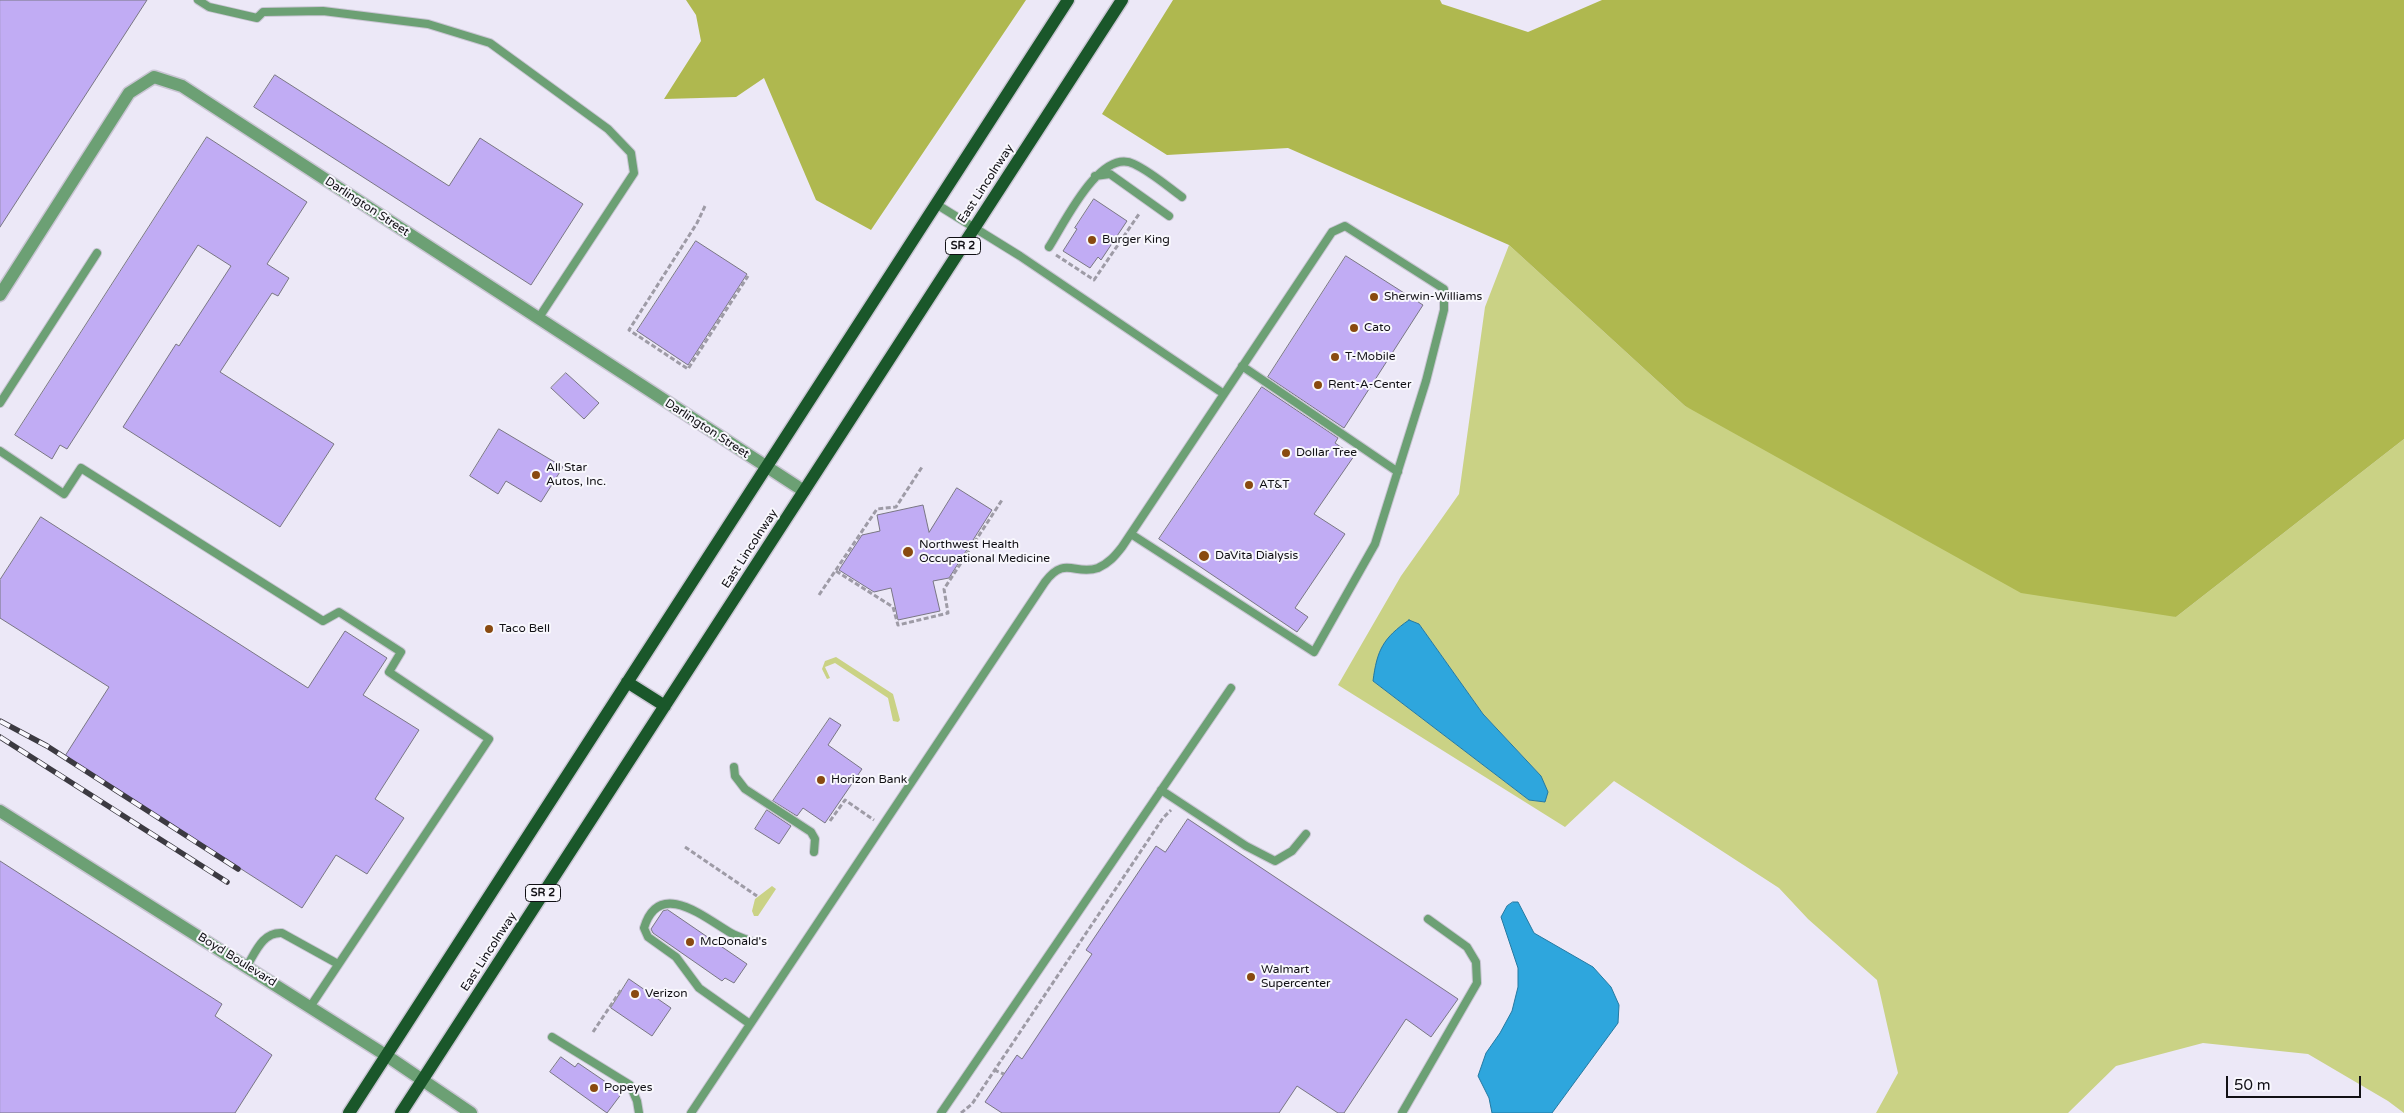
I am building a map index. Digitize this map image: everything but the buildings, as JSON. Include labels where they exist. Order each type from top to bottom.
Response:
[{"type":"main road","points":[[349,1113],[765,466],[1068,0]]},
{"type":"main road","name":"East Lincolnway","points":[[401,1113],[1122,0]]},
{"type":"main road","points":[[627,682],[665,706]]},
{"type":"street","name":"Darlington Street","points":[[0,295],[129,93],[154,77],[182,86],[804,491]]},
{"type":"street","name":"Boyd Boulevard","points":[[0,811],[247,966],[387,1056],[471,1113]]},
{"type":"lane","points":[[198,0],[209,7],[258,18],[263,12],[322,11],[428,24],[490,42],[608,129],[631,153],[634,173],[538,319]]},
{"type":"lane","points":[[1049,247],[1096,176],[1106,166],[1117,162],[1133,163],[1182,197]]},
{"type":"lane","points":[[1096,176],[1110,174],[1169,216]]},
{"type":"lane","points":[[936,204],[975,226],[1224,394]]},
{"type":"lane","points":[[691,1113],[1052,573],[1061,567],[1096,568],[1111,560],[1131,534],[1332,232],[1345,226],[1444,289],[1444,310],[1426,381],[1375,544],[1314,652],[1131,534]]},
{"type":"lane","points":[[0,403],[97,253]]},
{"type":"lane","points":[[1242,366],[1398,472]]},
{"type":"lane","points":[[0,450],[64,494],[81,468],[323,621],[340,612],[401,652],[389,672],[489,739],[310,1007]]},
{"type":"lane","points":[[942,1113],[1231,688]]},
{"type":"lane","points":[[734,767],[735,776],[744,789],[811,832],[815,839],[814,852]]},
{"type":"lane","points":[[1162,790],[1246,846],[1275,861],[1292,851],[1306,834]]},
{"type":"lane","points":[[750,1024],[699,988],[676,957],[648,937],[644,928],[647,916],[658,907],[667,903],[698,910],[733,934],[753,942]]},
{"type":"lane","points":[[1402,1113],[1477,983],[1476,962],[1467,947],[1428,919]]},
{"type":"lane","points":[[247,966],[266,936],[274,933],[282,933],[338,964]]},
{"type":"lane","points":[[552,1037],[630,1085],[637,1101],[639,1113]]},
{"type":"path","points":[[705,206],[629,330],[688,368],[748,276]]},
{"type":"path","points":[[1055,254],[1094,280],[1140,214]]},
{"type":"path","points":[[819,595],[877,510],[896,507],[922,467]]},
{"type":"path","points":[[836,571],[893,608],[898,625],[948,613],[944,589],[1002,500]]},
{"type":"path","points":[[830,821],[845,800],[883,826]]},
{"type":"path","points":[[961,1113],[972,1104],[1162,818],[1178,801]]},
{"type":"path","points":[[685,847],[758,896]]},
{"type":"path","points":[[593,1032],[621,990]]},
{"type":"path","points":[[994,1070],[1004,1074]]},
{"type":"green space","points":[[686,0],[1026,0],[871,230],[816,200],[764,78],[736,97],[664,99],[701,41],[696,15]]},
{"type":"green space","points":[[1173,0],[1440,0],[1442,4],[1528,32],[1602,0],[2404,0],[2404,439],[2176,617],[2021,593],[1685,406],[1509,245],[1288,148],[1167,155],[1102,114]]},
{"type":"green space","points":[[1509,245],[1685,406],[2176,617],[2404,439],[2404,1113],[2388,1101],[2308,1054],[2203,1043],[2116,1066],[2068,1113],[1876,1113],[1898,1073],[1877,980],[1808,919],[1779,888],[1614,781],[1565,827],[1338,685],[1401,576],[1459,494],[1485,307]],"holes":[[[1419,624],[1483,714],[1541,776],[1545,802],[1529,800],[1373,681]]]},
{"type":"green space","points":[[836,657],[893,694],[900,720],[898,722],[893,721],[888,698],[835,663],[825,667],[830,678],[827,679],[822,669],[825,661]]},
{"type":"green space","points":[[772,886],[776,889],[758,916],[754,916],[752,911],[755,899]]},
{"type":"water","points":[[1409,620],[1419,624],[1483,714],[1541,776],[1548,792],[1545,802],[1529,800],[1373,681],[1379,653],[1387,639]]},
{"type":"water","points":[[1513,902],[1518,902],[1534,933],[1593,967],[1611,987],[1619,1005],[1618,1023],[1552,1113],[1492,1113],[1489,1098],[1478,1076],[1486,1053],[1512,1011],[1518,987],[1518,968],[1501,917],[1507,906]]},
{"type":"railway","points":[[0,721],[47,746],[238,869]]},
{"type":"railway","points":[[0,737],[227,882]]},
{"type":"place","name":"Burger King","points":[[1092,240]]},
{"type":"place","name":"Sherwin-Williams","points":[[1374,297]]},
{"type":"place","name":"Cato","points":[[1354,328]]},
{"type":"place","name":"T-Mobile","points":[[1335,357]]},
{"type":"place","name":"Rent-A-Center","points":[[1318,385]]},
{"type":"place","name":"Dollar Tree","points":[[1286,453]]},
{"type":"place","name":"All Star Autos, Inc.","points":[[536,475]]},
{"type":"place","name":"AT&T","points":[[1249,485]]},
{"type":"place","name":"Northwest Health Occupational Medicine","points":[[908,552]]},
{"type":"place","name":"DaVita Dialysis","points":[[1204,556]]},
{"type":"place","name":"Taco Bell","points":[[489,629]]},
{"type":"place","name":"Horizon Bank","points":[[821,780]]},
{"type":"place","name":"McDonald's","points":[[690,942]]},
{"type":"place","name":"Walmart Supercenter","points":[[1251,977]]},
{"type":"place","name":"Verizon","points":[[635,994]]},
{"type":"place","name":"Popeyes","points":[[594,1088]]}]
